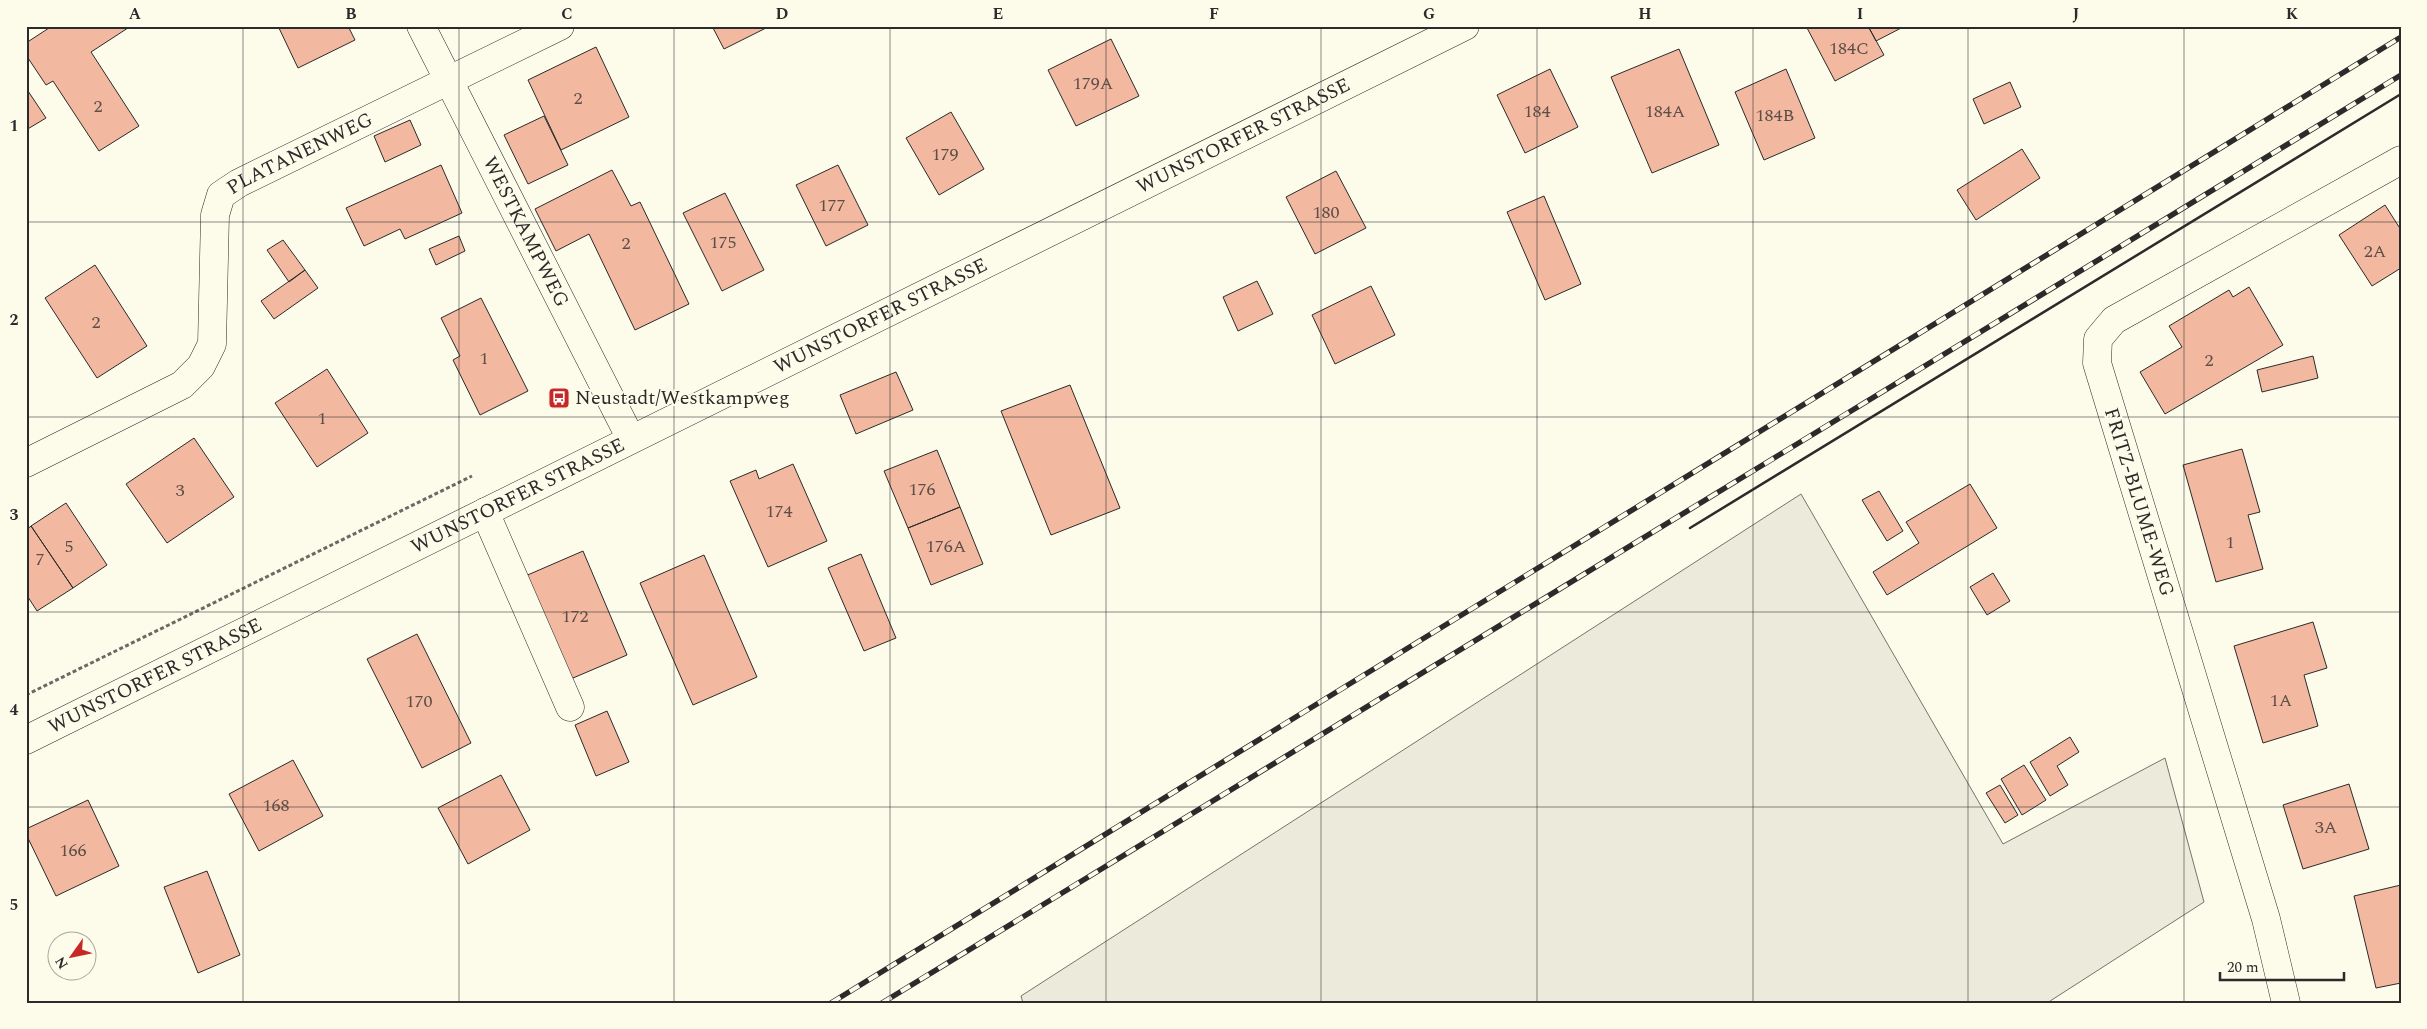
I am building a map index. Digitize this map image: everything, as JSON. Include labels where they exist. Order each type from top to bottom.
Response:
[{"type":"street","name":"WESTKAMPWEG","points":[[421,26],[631,439]]},
{"type":"street","name":"PLATANENWEG","points":[[26,463],[182,385],[201,366],[212,344],[215,215],[221,195],[239,183],[449,82],[560,26]]},
{"type":"street","name":"WUNSTORFER STRASSE","points":[[26,740],[1465,26]]},
{"type":"street","name":"FRITZ-BLUME-WEG","points":[[2286,1003],[2266,919],[2097,364],[2098,339],[2114,320],[2401,160]]},
{"type":"street","points":[[485,512],[570,707]]},
{"type":"shaded area","points":[[1801,494],[2003,844],[2165,758],[2204,902],[2047,1003],[1023,1003],[1021,996]]},
{"type":"building","points":[[52,26],[131,26],[91,52],[139,126],[99,151],[53,81],[46,85],[26,55],[26,43]]},
{"type":"building","points":[[278,26],[348,26],[355,40],[298,68]]},
{"type":"building","points":[[712,26],[770,26],[724,49]]},
{"type":"building","points":[[1806,26],[1868,26],[1884,55],[1835,81]]},
{"type":"building","points":[[1868,26],[1905,26],[1876,41]]},
{"type":"building","points":[[1111,39],[1139,96],[1076,126],[1048,70]]},
{"type":"building","points":[[596,47],[629,117],[561,150],[528,80]]},
{"type":"building","points":[[1679,49],[1719,145],[1652,173],[1611,77]]},
{"type":"building","points":[[1550,69],[1578,127],[1525,153],[1497,95]]},
{"type":"building","points":[[1786,69],[1815,138],[1764,160],[1735,92]]},
{"type":"building","points":[[2010,82],[2021,107],[1984,124],[1973,99]]},
{"type":"building","points":[[26,88],[46,118],[26,130]]},
{"type":"building","points":[[951,112],[984,169],[939,195],[906,138]]},
{"type":"building","points":[[544,116],[568,165],[528,184],[504,135]]},
{"type":"building","points":[[410,120],[421,145],[385,162],[374,136]]},
{"type":"building","points":[[2022,149],[2040,178],[1976,220],[1957,190]]},
{"type":"building","points":[[441,165],[462,213],[405,239],[400,229],[364,246],[346,208]]},
{"type":"building","points":[[838,165],[868,225],[826,246],[796,185]]},
{"type":"building","points":[[612,170],[631,206],[640,202],[689,304],[635,330],[589,234],[556,251],[535,209]]},
{"type":"building","points":[[1336,171],[1366,228],[1315,254],[1286,197]]},
{"type":"building","points":[[725,193],[764,270],[722,291],[683,213]]},
{"type":"building","points":[[1544,196],[1581,284],[1545,300],[1507,212]]},
{"type":"building","points":[[2385,205],[2401,230],[2401,268],[2372,286],[2339,235]]},
{"type":"building","points":[[459,236],[465,251],[436,265],[429,249]]},
{"type":"building","points":[[283,240],[305,270],[289,282],[267,250]]},
{"type":"building","points":[[95,265],[147,346],[97,378],[45,298]]},
{"type":"building","points":[[305,270],[318,288],[274,319],[261,301]]},
{"type":"building","points":[[1257,281],[1273,314],[1238,331],[1223,297]]},
{"type":"building","points":[[1371,286],[1395,335],[1335,364],[1312,315]]},
{"type":"building","points":[[2249,287],[2283,345],[2165,414],[2140,372],[2182,347],[2169,326],[2229,290],[2233,297]]},
{"type":"building","points":[[481,298],[528,391],[480,415],[453,360],[460,356],[441,318]]},
{"type":"building","points":[[2313,356],[2318,378],[2262,392],[2257,370]]},
{"type":"building","points":[[327,369],[368,433],[317,467],[275,403]]},
{"type":"building","points":[[896,372],[913,410],[856,434],[840,395]]},
{"type":"building","points":[[1070,385],[1120,508],[1051,535],[1001,411]]},
{"type":"building","points":[[194,438],[234,497],[167,543],[126,484]]},
{"type":"building","points":[[2242,449],[2260,512],[2248,515],[2263,569],[2216,582],[2183,465]]},
{"type":"building","points":[[937,450],[960,507],[908,528],[884,471]]},
{"type":"building","points":[[793,464],[827,541],[768,567],[730,481],[756,470],[759,479]]},
{"type":"building","points":[[1970,484],[1997,528],[1887,595],[1873,572],[1919,543],[1906,522]]},
{"type":"building","points":[[1879,491],[1903,531],[1887,541],[1862,500]]},
{"type":"building","points":[[66,503],[107,565],[73,588],[31,526]]},
{"type":"building","points":[[960,507],[983,564],[931,585],[908,528]]},
{"type":"building","points":[[31,526],[73,588],[37,611],[26,594],[26,530]]},
{"type":"building","points":[[583,551],[627,655],[566,681],[523,577]]},
{"type":"building","points":[[861,554],[896,638],[864,651],[828,568]]},
{"type":"building","points":[[704,555],[757,677],[693,705],[640,583]]},
{"type":"building","points":[[1993,573],[2010,601],[1987,615],[1970,587]]},
{"type":"building","points":[[2313,622],[2327,668],[2304,675],[2318,726],[2263,743],[2234,646]]},
{"type":"building","points":[[417,634],[471,743],[422,768],[367,659]]},
{"type":"building","points":[[607,711],[629,762],[596,776],[575,725]]},
{"type":"building","points":[[2070,737],[2079,752],[2057,766],[2068,785],[2050,796],[2030,762]]},
{"type":"building","points":[[293,760],[323,816],[259,851],[229,794]]},
{"type":"building","points":[[2024,765],[2046,800],[2022,815],[2001,779]]},
{"type":"building","points":[[501,775],[530,830],[468,864],[438,808]]},
{"type":"building","points":[[2349,784],[2369,849],[2303,869],[2283,805]]},
{"type":"building","points":[[2000,785],[2018,815],[2005,823],[1986,793]]},
{"type":"building","points":[[88,800],[119,866],[56,896],[26,834],[26,829]]},
{"type":"building","points":[[207,871],[240,955],[198,973],[164,887]]},
{"type":"building","points":[[2401,885],[2401,983],[2376,988],[2354,896]]},
{"type":"railway","points":[[831,1003],[2401,37]]},
{"type":"railway","points":[[882,1003],[2401,75]]},
{"type":"wall","points":[[1690,528],[2401,94]]},
{"type":"place","name":"Neustadt/Westkampweg","points":[[559,398]]}]
